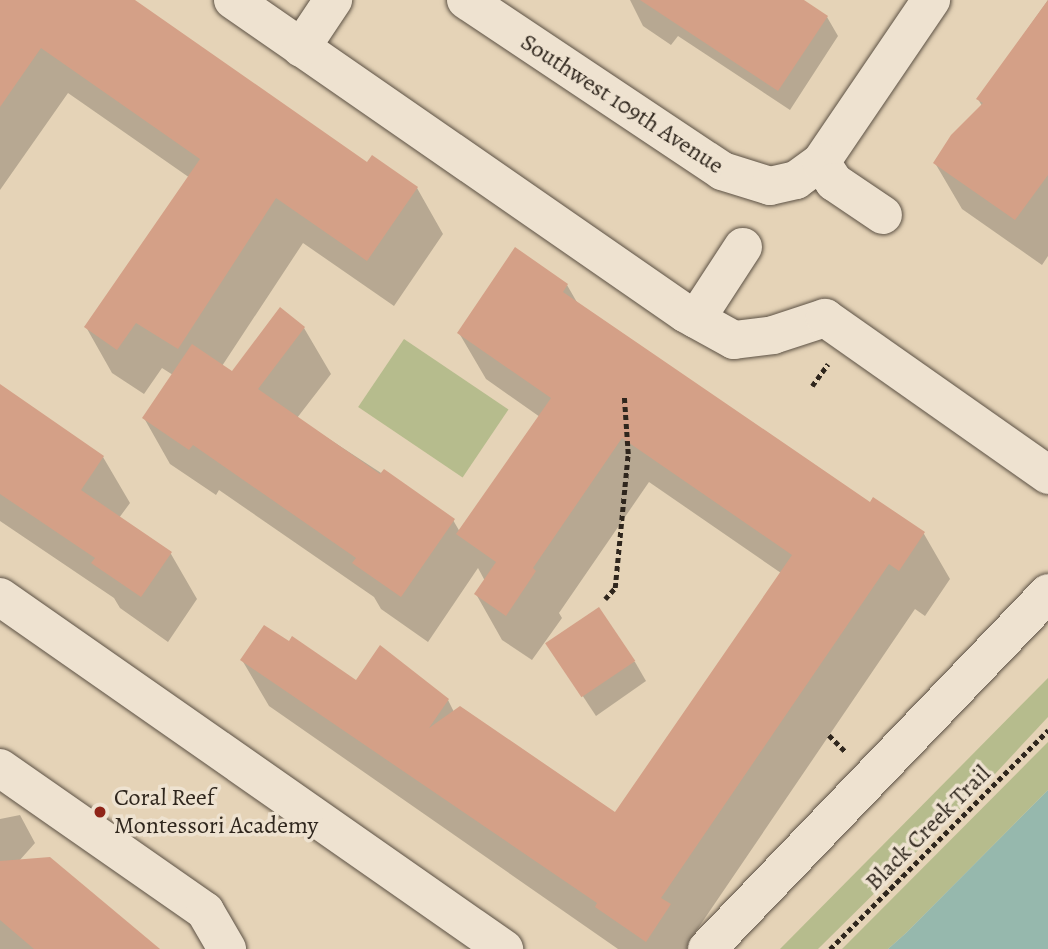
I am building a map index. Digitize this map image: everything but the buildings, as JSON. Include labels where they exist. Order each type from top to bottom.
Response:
[{"type":"street","points":[[233,0],[696,319],[734,340],[772,335],[825,318],[1048,475]]},
{"type":"street","points":[[300,48],[332,0]]},
{"type":"street","name":"Southwest 109th Avenue","points":[[466,0],[722,171],[753,184],[786,184],[821,162]]},
{"type":"street","points":[[875,210],[834,181],[821,162],[931,0]]},
{"type":"street","points":[[696,319],[743,247]]},
{"type":"street","points":[[707,949],[1048,593]]},
{"type":"street","points":[[0,597],[504,949]]},
{"type":"street","points":[[0,768],[205,911],[227,949]]},
{"type":"path","points":[[606,599],[615,588],[628,454],[624,395]]},
{"type":"path","name":"Black Creek Trail","points":[[830,949],[1048,730]]},
{"type":"green space","points":[[404,339],[508,409],[463,477],[358,407]]},
{"type":"green space","points":[[1048,678],[1048,717],[994,775],[818,949],[780,949]]},
{"type":"green space","points":[[1048,742],[1048,790],[906,933],[888,949],[842,949]]},
{"type":"water","points":[[1048,790],[1048,949],[888,949],[906,933]]},
{"type":"place","name":"Coral Reef Montessori Academy","points":[[100,812]]}]
